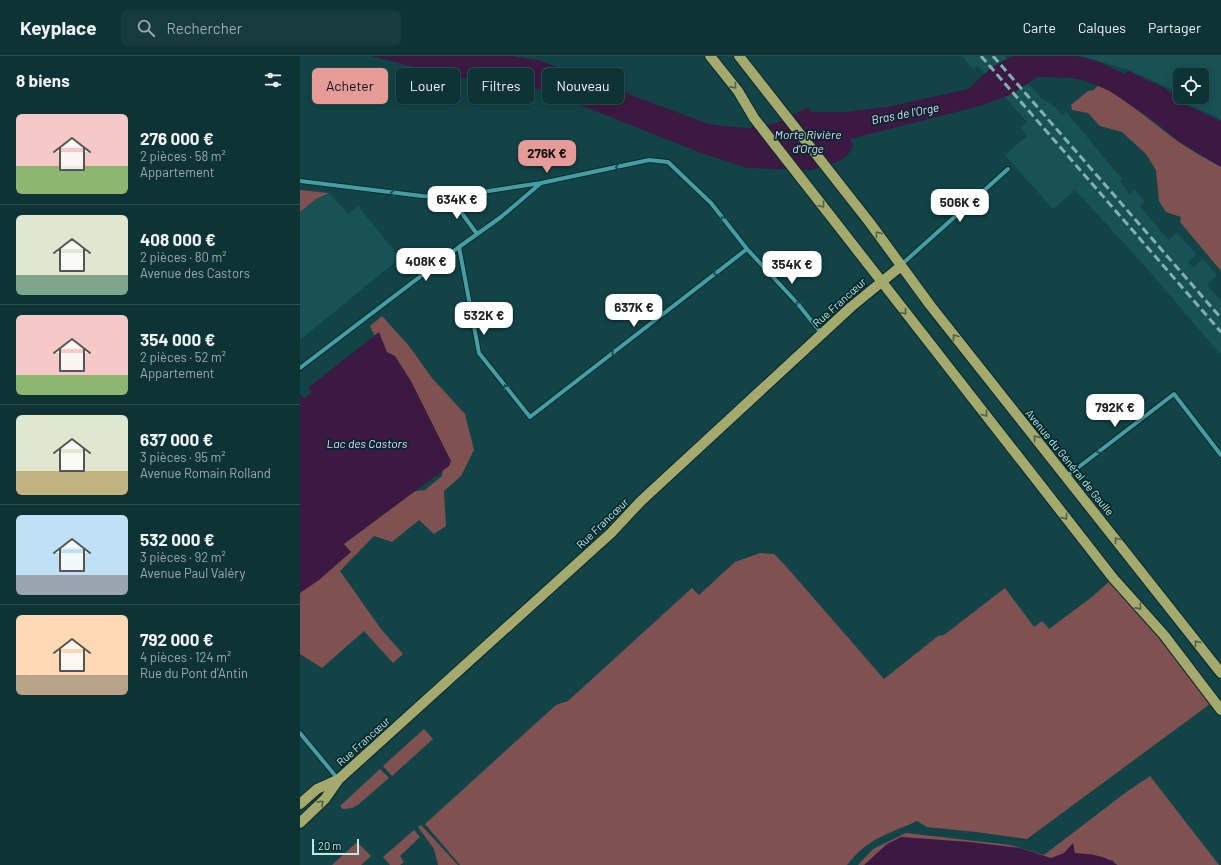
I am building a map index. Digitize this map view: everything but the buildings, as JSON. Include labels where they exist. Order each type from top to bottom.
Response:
[{"type":"main road","points":[[710,56],[738,91],[754,118],[799,174],[880,282],[1113,578],[1164,635],[1221,710]]},
{"type":"main road","name":"Avenue du Général de Gaulle","points":[[739,56],[1003,398],[1221,673]]},
{"type":"main road","name":"Rue Francœur","points":[[300,822],[325,799],[338,779],[611,533],[641,501],[822,334],[880,282],[901,266]]},
{"type":"main road","name":"Rue Francœur","points":[[300,804],[317,789],[338,779]]},
{"type":"street","points":[[300,181],[422,196],[450,197],[541,183],[649,160],[668,162],[711,203],[747,249],[798,304],[822,334]]},
{"type":"street","points":[[901,266],[1008,169]]},
{"type":"street","points":[[300,368],[458,246],[501,217],[541,183]]},
{"type":"street","points":[[450,197],[477,234]]},
{"type":"street","points":[[458,246],[479,353],[530,417],[747,249]]},
{"type":"street","points":[[1066,476],[1174,394],[1221,454]]},
{"type":"street","points":[[300,733],[338,779]]},
{"type":"shaded area","points":[[962,56],[1005,56],[1041,98],[1053,105],[1062,115],[1066,112],[1122,179],[1120,181],[1130,194],[1135,190],[1145,201],[1140,206],[1168,240],[1177,233],[1196,254],[1188,262],[1193,267],[1203,259],[1217,275],[1207,285],[1221,301],[1221,354],[1143,264],[1075,190],[1053,209],[1005,155],[1027,136],[1021,128],[1027,122],[977,65],[973,69]]},
{"type":"shaded area","points":[[1081,56],[1221,56],[1221,120],[1213,115],[1186,104],[1209,104],[1209,68],[1173,68],[1173,90],[1129,70]]},
{"type":"shaded area","points":[[1098,85],[1129,104],[1181,144],[1221,167],[1221,271],[1180,222],[1181,217],[1166,212],[1159,201],[1156,170],[1146,154],[1122,132],[1100,126],[1088,113],[1072,110],[1071,105],[1088,91],[1094,90]]},
{"type":"shaded area","points":[[300,190],[329,193],[316,199],[300,212]]},
{"type":"shaded area","points":[[329,193],[348,214],[358,206],[400,258],[300,340],[300,212],[316,199]]},
{"type":"shaded area","points":[[382,316],[409,346],[432,378],[465,414],[474,450],[461,476],[444,491],[446,526],[434,534],[419,520],[392,542],[374,536],[340,571],[381,629],[403,654],[393,663],[364,631],[322,668],[300,654],[300,580],[331,550],[408,492],[425,490],[442,476],[445,454],[384,356],[370,326]]},
{"type":"shaded area","points":[[760,553],[774,554],[784,564],[884,679],[938,636],[944,635],[1005,588],[1034,627],[1042,621],[1049,629],[1092,597],[1113,578],[1214,701],[1027,839],[927,827],[917,821],[871,842],[863,848],[847,865],[460,865],[425,824],[556,705],[568,701],[692,588],[699,595],[735,562]]},
{"type":"shaded area","points":[[424,729],[433,739],[392,776],[383,766]]},
{"type":"shaded area","points":[[380,769],[389,778],[359,804],[352,808],[343,809],[340,806]]},
{"type":"shaded area","points":[[1150,776],[1219,865],[1117,865],[1112,860],[858,865],[873,849],[906,833],[1010,845],[1044,855],[1125,793]]},
{"type":"shaded area","points":[[421,825],[458,865],[438,865],[434,849],[418,827]]},
{"type":"shaded area","points":[[414,830],[420,837],[400,856],[404,862],[400,865],[390,865],[383,857]]},
{"type":"shaded area","points":[[356,843],[358,843],[371,856],[361,865],[332,865]]},
{"type":"water","name":"Morte Rivière d'Orge","points":[[371,56],[513,56],[538,60],[559,68],[542,68],[542,90],[534,88],[534,68],[468,68],[468,79],[460,78],[460,68],[418,68]]},
{"type":"water","name":"Morte Rivière d'Orge","points":[[1014,56],[1077,56],[1097,61],[1125,74],[1128,71],[1165,88],[1173,94],[1173,104],[1185,104],[1221,121],[1221,167],[1178,141],[1155,122],[1110,91],[1083,80],[1038,77],[1010,95],[980,106],[850,139],[853,146],[847,156],[835,163],[811,170],[747,168],[701,153],[578,104],[624,104],[624,92],[706,123],[721,126],[748,128],[777,123],[808,107],[812,112],[847,112],[892,106],[968,89],[991,68]]},
{"type":"water","name":"Lac des Castors","points":[[379,332],[387,352],[395,356],[411,381],[451,461],[449,466],[344,544],[351,552],[319,580],[300,593],[300,394],[304,398],[312,392],[308,388]]},
{"type":"water","points":[[901,837],[970,842],[1020,848],[1051,858],[1064,853],[1073,843],[1075,853],[1102,857],[1117,865],[864,865],[887,844]]},
{"type":"railway","points":[[981,56],[1221,332]]},
{"type":"railway","points":[[993,56],[1221,318]]},
{"type":"water label","name":"Bras de l'Orge","points":[[905,113]]}]
